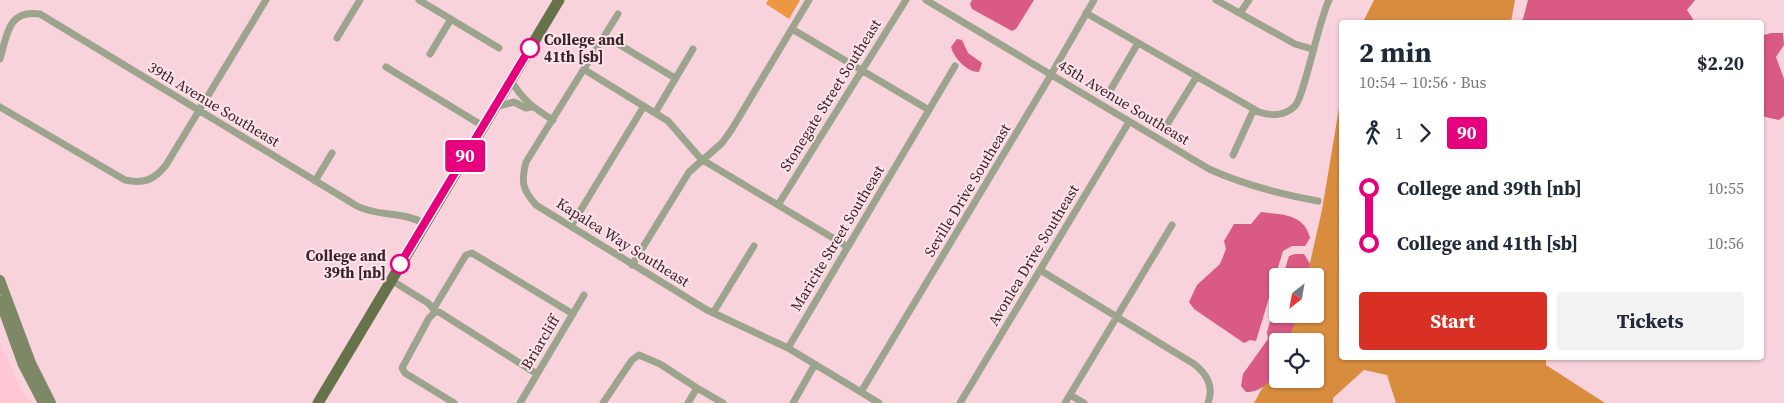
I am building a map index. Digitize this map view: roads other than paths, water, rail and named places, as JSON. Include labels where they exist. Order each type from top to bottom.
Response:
[{"type":"main road","points":[[318,403],[511,80],[556,1]]},
{"type":"street","points":[[0,107],[29,122],[125,180],[142,182],[159,174],[199,112],[266,0]]},
{"type":"street","points":[[337,38],[360,0]]},
{"type":"street","points":[[419,0],[499,48]]},
{"type":"street","points":[[632,265],[689,172],[700,159],[722,143],[732,129],[809,0]]},
{"type":"street","name":"Stonegate Street Southeast","points":[[778,205],[906,0]]},
{"type":"street","name":"45th Avenue Southeast","points":[[926,0],[1129,122],[1235,181],[1278,193],[1318,201]]},
{"type":"street","name":"Seville Drive Southeast","points":[[861,392],[1052,74],[1094,0]]},
{"type":"street","points":[[1216,0],[1295,44],[1312,49]]},
{"type":"street","points":[[1240,13],[1248,0]]},
{"type":"street","points":[[1086,13],[1265,114],[1286,112],[1299,100],[1312,49],[1329,0]]},
{"type":"street","name":"39th Avenue Southeast","points":[[0,57],[3,39],[17,17],[29,12],[40,14],[367,212],[411,217],[425,224]]},
{"type":"street","points":[[511,80],[518,94],[531,107],[553,120],[618,14]]},
{"type":"street","points":[[430,54],[451,19]]},
{"type":"street","points":[[792,29],[929,110]]},
{"type":"street","points":[[605,36],[675,78]]},
{"type":"street","points":[[1110,89],[1138,43]]},
{"type":"street","points":[[656,113],[693,49]]},
{"type":"street","name":"Maricite Street Southeast","points":[[788,348],[955,66]]},
{"type":"street","points":[[386,67],[483,126]]},
{"type":"street","points":[[585,70],[668,121],[700,159],[848,246]]},
{"type":"street","points":[[1168,123],[1197,76]]},
{"type":"street","points":[[495,107],[514,102],[526,108],[531,107]]},
{"type":"street","points":[[571,226],[644,106]]},
{"type":"street","points":[[1233,155],[1254,109]]},
{"type":"street","name":"Kapalea Way Southeast","points":[[553,120],[526,162],[522,179],[526,195],[536,205],[619,254],[632,265],[710,312]]},
{"type":"street","name":"Avonlea Drive Southeast","points":[[960,403],[1129,122]]},
{"type":"street","points":[[315,181],[332,153]]},
{"type":"street","points":[[1065,403],[1172,225]]},
{"type":"street","points":[[754,246],[710,312],[788,348],[879,403]]},
{"type":"street","points":[[454,403],[405,373],[402,368],[466,255],[472,253],[573,314]]},
{"type":"street","points":[[1040,270],[1202,371],[1211,389],[1208,403]]},
{"type":"street","points":[[0,280],[31,363],[51,403]]},
{"type":"street","points":[[391,280],[435,310],[538,374]]},
{"type":"street","name":"Briarcliff","points":[[520,403],[584,295]]},
{"type":"street","points":[[0,301],[23,365],[42,403]]},
{"type":"street","points":[[603,403],[632,360],[638,356],[646,356],[723,403]]},
{"type":"street","points":[[793,403],[815,364]]},
{"type":"street","points":[[688,403],[697,388]]},
{"type":"street","points":[[1070,395],[1084,403]]},
{"type":"place","name":"College and 41th [sb]","points":[[530,48]]},
{"type":"place","name":"College and 39th [nb]","points":[[400,264]]}]
